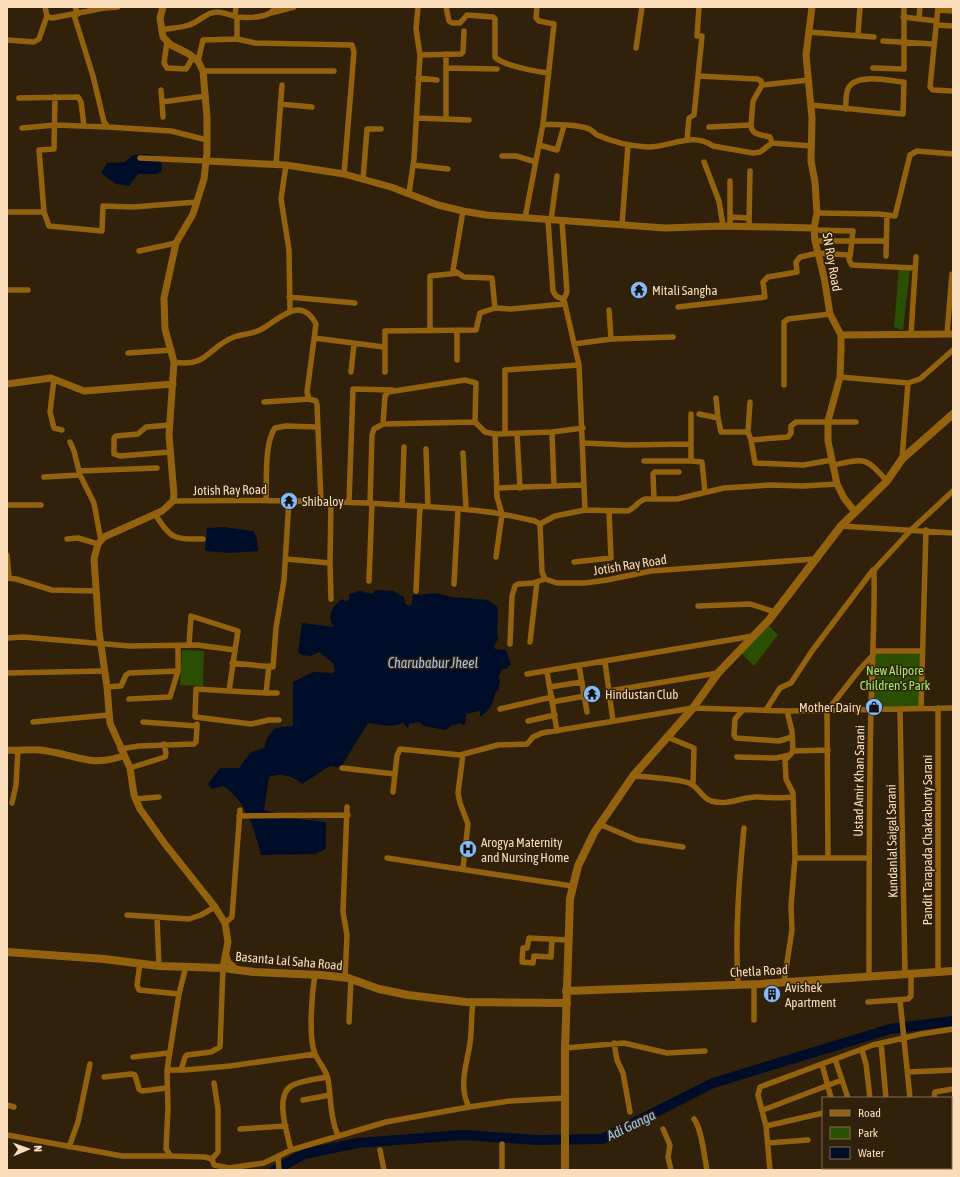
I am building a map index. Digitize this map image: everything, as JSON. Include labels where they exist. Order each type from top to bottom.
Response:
[{"type":"main road","points":[[564,1167],[564,1114],[566,1098],[566,991],[572,886],[578,866],[599,824],[633,776],[693,708],[718,673],[755,636],[775,612],[841,526],[887,481],[902,459],[953,414]]},
{"type":"main road","name":"Basanta Lal Saha Road","points":[[7,952],[140,963],[159,966],[186,966],[315,974],[348,978],[379,989],[408,995],[473,1002],[518,1004],[567,1003]]},
{"type":"main road","name":"Chetla Road","points":[[566,991],[754,984],[869,975],[953,971]]},
{"type":"street","points":[[7,40],[34,42],[40,39],[47,16],[45,7]]},
{"type":"street","points":[[76,7],[76,14],[104,122],[108,127]]},
{"type":"street","points":[[47,16],[52,18],[104,7],[118,7]]},
{"type":"street","points":[[162,7],[161,30],[163,37],[167,42],[195,59],[203,71],[206,96],[207,161],[204,179],[193,214],[176,243],[164,298],[165,329],[172,350],[174,362],[170,425],[170,452],[174,495],[173,501],[168,507],[104,537],[99,543],[94,559],[100,645],[107,687],[108,715],[123,756],[130,768],[135,799],[165,844],[215,907],[225,923],[228,937],[223,968],[220,1047],[211,1052],[187,1055],[181,1070]]},
{"type":"street","points":[[236,7],[237,39]]},
{"type":"street","points":[[271,13],[276,7]]},
{"type":"street","points":[[161,30],[189,25],[211,10],[236,16],[271,13],[294,7]]},
{"type":"street","points":[[409,193],[413,165],[420,55],[416,29],[418,7]]},
{"type":"street","points":[[446,7],[449,21],[452,23],[460,23],[467,15],[493,17],[495,19],[496,57],[499,62],[517,65],[526,70],[549,73]]},
{"type":"street","points":[[525,218],[543,124],[554,24],[539,21],[536,18],[537,7]]},
{"type":"street","points":[[636,48],[642,7]]},
{"type":"street","points":[[687,140],[689,118],[694,114],[702,36],[697,36],[699,7]]},
{"type":"street","name":"SN Roy Road","points":[[812,7],[806,55],[811,105],[811,161],[815,182],[817,213],[814,229],[814,241],[824,277],[830,314],[841,335],[840,377],[828,421],[828,442],[837,484],[844,498],[855,512]]},
{"type":"street","points":[[858,34],[860,7]]},
{"type":"street","points":[[873,68],[904,69],[904,7]]},
{"type":"street","points":[[919,19],[920,7]]},
{"type":"street","points":[[953,11],[938,8],[930,87],[933,90],[953,91]]},
{"type":"street","points":[[903,18],[919,19],[953,26]]},
{"type":"street","points":[[420,55],[458,55],[463,52],[464,30]]},
{"type":"street","points":[[808,32],[858,34],[874,37]]},
{"type":"street","points":[[167,42],[164,63],[167,68],[186,69],[195,59],[203,40],[237,39],[255,43],[352,45],[354,60],[344,174]]},
{"type":"street","points":[[884,41],[934,44]]},
{"type":"street","points":[[446,54],[446,119]]},
{"type":"street","points":[[446,68],[497,69]]},
{"type":"street","points":[[203,71],[334,71]]},
{"type":"street","points":[[698,76],[757,79],[761,81],[762,85]]},
{"type":"street","points":[[418,78],[437,80]]},
{"type":"street","points":[[811,105],[846,109],[903,114],[904,82],[868,79],[855,81],[850,86],[847,93],[846,109]]},
{"type":"street","points":[[762,85],[809,80]]},
{"type":"street","points":[[276,165],[282,85]]},
{"type":"street","points":[[762,85],[753,101],[751,130],[754,133],[770,137],[772,143]]},
{"type":"street","points":[[160,90],[163,117]]},
{"type":"street","points":[[162,102],[206,96]]},
{"type":"street","points":[[19,98],[55,97],[80,99],[84,126]]},
{"type":"street","points":[[55,97],[54,149],[39,150],[44,212],[48,226],[102,231],[102,206],[133,207],[197,202]]},
{"type":"street","points":[[280,104],[312,107]]},
{"type":"street","points":[[416,118],[469,120]]},
{"type":"street","points":[[543,124],[588,128],[597,135],[604,136],[616,143],[628,145],[660,146],[677,141],[699,140],[713,146],[753,153],[760,152],[772,143],[812,146]]},
{"type":"street","points":[[22,128],[55,125],[108,127],[171,132],[207,140]]},
{"type":"street","points":[[709,128],[751,125]]},
{"type":"street","points":[[539,145],[557,150],[564,126]]},
{"type":"street","points":[[363,180],[367,129],[381,129]]},
{"type":"street","points":[[622,225],[628,145]]},
{"type":"street","points":[[817,213],[895,216],[910,155],[917,151],[953,154]]},
{"type":"street","points":[[502,156],[516,156],[536,162]]},
{"type":"street","points":[[140,158],[286,165],[344,174],[463,211],[525,218],[665,228],[726,226],[851,230],[854,233],[850,257],[850,262],[852,265],[915,268]]},
{"type":"street","points":[[704,162],[719,201],[726,226]]},
{"type":"street","points":[[286,165],[282,187],[282,199],[289,250],[290,311]]},
{"type":"street","points":[[413,165],[448,169]]},
{"type":"street","points":[[749,227],[750,171]]},
{"type":"street","points":[[557,176],[550,220],[553,291],[556,296],[562,298]]},
{"type":"street","points":[[726,226],[730,217],[730,182]]},
{"type":"street","points":[[463,211],[452,267],[453,270],[464,277],[492,278],[495,308]]},
{"type":"street","points":[[7,212],[44,212]]},
{"type":"street","points":[[886,256],[887,215]]},
{"type":"street","points":[[730,217],[749,218]]},
{"type":"street","points":[[562,221],[567,292],[562,298]]},
{"type":"street","points":[[814,241],[886,241]]},
{"type":"street","points":[[139,251],[176,243]]},
{"type":"street","points":[[678,307],[765,297],[763,282],[768,277],[797,272],[796,262],[800,257],[818,253],[846,255],[850,257]]},
{"type":"street","points":[[911,334],[916,257]]},
{"type":"street","points":[[430,331],[430,276],[458,273]]},
{"type":"street","points":[[841,335],[950,334],[952,274]]},
{"type":"street","points":[[7,290],[28,290]]},
{"type":"street","points":[[289,297],[355,303]]},
{"type":"street","points":[[562,298],[579,365],[583,428],[585,510]]},
{"type":"street","points":[[385,372],[384,331],[476,330],[480,313],[495,308],[511,309],[564,304]]},
{"type":"street","points":[[174,362],[186,364],[196,362],[227,341],[255,332],[290,311],[302,310],[308,312],[316,324],[307,392],[309,399]]},
{"type":"street","points":[[609,310],[611,339]]},
{"type":"street","points":[[784,385],[784,322],[788,319],[830,314]]},
{"type":"street","points":[[457,330],[457,360]]},
{"type":"street","points":[[574,344],[611,339],[673,337]]},
{"type":"street","points":[[314,338],[384,348]]},
{"type":"street","points":[[351,372],[354,344]]},
{"type":"street","points":[[128,353],[172,350]]},
{"type":"street","points":[[840,377],[908,383],[920,379],[953,350]]},
{"type":"street","points":[[505,434],[504,370],[579,365]]},
{"type":"street","points":[[7,384],[43,377],[54,379],[84,391],[173,384]]},
{"type":"street","points":[[54,379],[50,418],[54,428],[62,430]]},
{"type":"street","points":[[349,502],[353,389],[392,390],[465,380],[473,381],[476,383],[477,389],[476,422],[485,432],[495,434],[517,434],[583,428]]},
{"type":"street","points":[[902,459],[908,383]]},
{"type":"street","points":[[383,424],[385,394],[392,390]]},
{"type":"street","points":[[716,398],[721,432],[748,432]]},
{"type":"street","points":[[264,402],[309,399],[316,401],[321,501]]},
{"type":"street","points":[[750,402],[748,432],[755,462],[803,465],[866,460],[887,481]]},
{"type":"street","points":[[691,414],[691,461]]},
{"type":"street","points":[[699,414],[718,418]]},
{"type":"street","points":[[369,581],[372,434],[374,429],[383,424],[476,422]]},
{"type":"street","points":[[751,440],[788,437],[791,433],[791,426],[796,422],[856,422]]},
{"type":"street","points":[[170,425],[146,427],[138,434],[116,436],[114,438],[113,450],[114,454],[120,456],[170,452]]},
{"type":"street","points":[[266,500],[270,444],[275,428],[286,426],[318,427]]},
{"type":"street","points":[[552,432],[554,486]]},
{"type":"street","points":[[495,434],[498,504],[502,514],[496,557]]},
{"type":"street","points":[[517,434],[520,488]]},
{"type":"street","points":[[70,442],[79,473],[94,503],[99,543]]},
{"type":"street","points":[[583,442],[628,445],[691,444]]},
{"type":"street","points":[[402,505],[404,447]]},
{"type":"street","points":[[426,449],[428,506]]},
{"type":"street","points":[[463,453],[466,509]]},
{"type":"street","points":[[644,461],[702,462],[705,492]]},
{"type":"street","points":[[44,477],[79,473],[157,468]]},
{"type":"street","points":[[654,499],[653,474],[655,472],[679,472]]},
{"type":"street","points":[[510,644],[512,596],[515,586],[518,584],[537,582],[545,579],[542,572],[540,524],[555,516],[585,510],[628,511],[633,509],[640,501],[677,498],[724,488],[770,485],[803,486],[837,484]]},
{"type":"street","points":[[497,488],[584,485]]},
{"type":"street","points":[[766,710],[780,688],[791,684],[812,651],[874,570],[911,530],[953,491]]},
{"type":"street","points":[[232,663],[273,667],[276,628],[284,580],[289,500]]},
{"type":"street","name":"Jotish Ray Road","points":[[173,501],[289,500],[428,506],[502,514],[535,521],[540,524]]},
{"type":"street","points":[[331,502],[331,598]]},
{"type":"street","points":[[7,505],[41,505]]},
{"type":"street","points":[[416,591],[420,506]]},
{"type":"street","points":[[454,584],[458,509]]},
{"type":"street","points":[[574,562],[610,558],[609,511]]},
{"type":"street","points":[[155,514],[171,536],[182,539],[203,539]]},
{"type":"street","points":[[841,526],[926,530],[953,533]]},
{"type":"street","points":[[921,708],[926,530]]},
{"type":"street","points":[[67,538],[78,538],[99,543]]},
{"type":"street","points":[[7,555],[8,578],[52,590],[96,591]]},
{"type":"street","name":"Jotish Ray Road","points":[[545,579],[557,583],[585,583],[651,571],[815,558]]},
{"type":"street","points":[[286,559],[330,563]]},
{"type":"street","name":"Ustad Amir Khan Sarani","points":[[869,975],[868,858],[871,709],[875,615],[874,570]]},
{"type":"street","points":[[530,642],[537,582]]},
{"type":"street","points":[[698,606],[750,604],[775,612]]},
{"type":"street","points":[[189,645],[191,616],[238,631],[229,691]]},
{"type":"street","points":[[527,674],[547,672],[755,636]]},
{"type":"street","points":[[7,638],[23,637],[100,645],[189,645],[235,650]]},
{"type":"street","points":[[129,700],[170,697],[178,671],[178,646]]},
{"type":"street","points":[[828,858],[827,711],[874,653],[922,651]]},
{"type":"street","points":[[605,662],[613,721]]},
{"type":"street","points":[[266,693],[269,666]]},
{"type":"street","points":[[579,666],[587,712]]},
{"type":"street","points":[[7,673],[104,671]]},
{"type":"street","points":[[107,687],[121,686],[126,675],[130,673],[178,671]]},
{"type":"street","points":[[547,672],[557,731]]},
{"type":"street","points":[[609,691],[718,673]]},
{"type":"street","points":[[550,687],[582,682]]},
{"type":"street","points":[[120,748],[164,744],[194,744],[196,742],[197,726],[195,717],[196,688],[277,693]]},
{"type":"street","points":[[500,708],[585,696]]},
{"type":"street","points":[[393,792],[397,752],[400,749],[451,755],[464,754],[498,745],[527,744],[536,736],[557,731],[693,708],[742,711],[827,711],[900,708],[953,708]]},
{"type":"street","name":"Kundanlal Saigal Sarani","points":[[900,708],[908,973],[911,996],[908,999],[900,1000]]},
{"type":"street","name":"Pandit Tarapada Chakraborty Sarani","points":[[938,708],[938,972]]},
{"type":"street","points":[[742,711],[735,719],[734,735],[736,738],[779,741],[792,738]]},
{"type":"street","points":[[784,982],[792,930],[791,906],[795,858],[793,797],[792,789],[786,779],[785,760],[791,753],[792,738],[787,711]]},
{"type":"street","points":[[33,722],[108,715]]},
{"type":"street","points":[[528,721],[554,715]]},
{"type":"street","points":[[195,717],[251,724],[269,720],[279,720]]},
{"type":"street","points":[[143,722],[197,726]]},
{"type":"street","points":[[667,737],[694,748],[693,784]]},
{"type":"street","points":[[130,768],[165,757],[166,753],[164,744]]},
{"type":"street","points":[[7,750],[49,751],[90,762],[123,756]]},
{"type":"street","points":[[12,803],[16,785],[18,750]]},
{"type":"street","points":[[737,757],[776,758],[791,753],[828,750]]},
{"type":"street","points":[[463,868],[468,824],[458,793],[464,754]]},
{"type":"street","points":[[342,768],[395,774]]},
{"type":"street","points":[[633,776],[687,782],[693,784],[709,801],[716,802],[731,803],[756,797],[778,799],[793,797]]},
{"type":"street","points":[[135,799],[158,797]]},
{"type":"street","points":[[347,807],[348,815],[343,912],[347,935],[349,1022]]},
{"type":"street","points":[[225,923],[232,917],[239,813],[348,815]]},
{"type":"street","points":[[599,824],[637,840],[683,847]]},
{"type":"street","points":[[738,984],[738,882],[744,828]]},
{"type":"street","points":[[387,858],[463,868],[499,876],[572,886]]},
{"type":"street","points":[[795,858],[868,858]]},
{"type":"street","points":[[127,915],[189,919],[201,916],[215,907]]},
{"type":"street","points":[[157,917],[159,966]]},
{"type":"street","points":[[552,939],[551,956],[534,956],[533,962],[522,962],[523,948],[527,948],[529,938],[552,939],[568,940]]},
{"type":"street","points":[[226,950],[229,962],[237,969]]},
{"type":"street","points":[[140,963],[137,986],[139,990],[178,994]]},
{"type":"street","points":[[171,1156],[166,1149],[167,1070],[178,994],[186,966]]},
{"type":"street","points":[[315,974],[311,1004],[315,1054],[326,1071],[332,1119],[338,1136]]},
{"type":"street","points":[[754,984],[754,1020]]},
{"type":"street","points":[[868,1002],[900,1000],[910,1097]]},
{"type":"street","points":[[469,1107],[465,1100],[463,1087],[470,1042],[473,1002]]},
{"type":"street","points":[[770,1170],[766,1126],[758,1095],[760,1087],[882,1043],[921,1034],[953,1029]]},
{"type":"street","points":[[565,1048],[614,1043],[632,1045],[667,1053],[704,1051]]},
{"type":"street","points":[[614,1043],[617,1060],[623,1073],[630,1112]]},
{"type":"street","points":[[882,1043],[886,1097]]},
{"type":"street","points":[[862,1050],[866,1064],[870,1097]]},
{"type":"street","points":[[133,1057],[169,1053]]},
{"type":"street","points":[[167,1070],[239,1065],[282,1057],[315,1054]]},
{"type":"street","points":[[835,1060],[848,1097]]},
{"type":"street","points":[[69,1147],[78,1122],[90,1064]]},
{"type":"street","points":[[822,1064],[831,1097]]},
{"type":"street","points":[[908,1072],[953,1070]]},
{"type":"street","points":[[104,1077],[131,1074],[135,1075],[139,1089],[142,1091],[167,1088]]},
{"type":"street","points":[[289,1151],[282,1104],[290,1087],[327,1076]]},
{"type":"street","points":[[763,1110],[842,1080]]},
{"type":"street","points":[[212,1159],[218,1152],[218,1109],[214,1083]]},
{"type":"street","points":[[934,1097],[935,1092],[953,1089]]},
{"type":"street","points":[[303,1100],[330,1095]]},
{"type":"street","points":[[7,1135],[122,1156],[205,1157],[212,1159],[217,1167],[229,1168],[264,1163],[289,1151],[386,1122],[510,1101],[566,1098]]},
{"type":"street","points":[[7,1105],[14,1107]]},
{"type":"street","points":[[766,1126],[822,1113]]},
{"type":"street","points":[[694,1119],[703,1146],[706,1170]]},
{"type":"street","points":[[240,1129],[286,1126]]},
{"type":"street","points":[[663,1129],[670,1145],[668,1156],[671,1170]]},
{"type":"street","points":[[768,1143],[808,1140]]},
{"type":"street","points":[[502,1144],[502,1170]]},
{"type":"street","points":[[380,1150],[384,1170]]},
{"type":"street","points":[[279,1157],[279,1170]]},
{"type":"green space","points":[[899,268],[910,269],[903,330],[894,327]]},
{"type":"green space","points":[[765,622],[778,635],[754,666],[741,653]]},
{"type":"green space","points":[[182,650],[204,651],[203,686],[180,685]]},
{"type":"green space","name":"New Alipore Children's Park","points":[[871,654],[920,654],[919,706],[875,707],[875,702],[871,701]]},
{"type":"water","points":[[147,154],[161,157],[162,171],[157,174],[138,174],[129,186],[116,184],[101,173],[107,163],[125,162],[133,155]]},
{"type":"water","points":[[223,527],[253,531],[257,538],[258,551],[230,553],[205,551],[207,528]]},
{"type":"water","name":"Charubabur Jheel","points":[[376,590],[393,591],[404,597],[405,604],[411,606],[413,595],[436,593],[452,597],[488,600],[497,607],[498,612],[498,639],[494,646],[495,649],[506,650],[511,664],[507,669],[502,669],[498,678],[500,680],[498,691],[496,692],[490,708],[482,716],[480,716],[480,711],[466,714],[466,722],[464,725],[458,723],[455,726],[454,724],[446,730],[424,726],[419,722],[409,724],[408,729],[403,722],[391,726],[368,723],[341,767],[330,766],[302,784],[290,777],[282,775],[269,777],[264,810],[298,819],[326,822],[326,849],[315,854],[261,855],[248,816],[238,799],[223,786],[212,789],[208,784],[220,768],[239,768],[250,753],[264,748],[269,736],[274,730],[281,727],[293,726],[293,682],[313,672],[333,673],[335,671],[333,663],[319,652],[311,656],[302,655],[298,652],[302,623],[334,627],[330,619],[330,615],[338,602],[342,599],[345,601],[349,600],[349,594],[360,591],[372,594]]},
{"type":"waterway","name":"Adi Ganga","points":[[275,1170],[304,1154],[358,1143],[463,1135],[536,1140],[602,1139],[713,1083],[890,1029],[953,1021]]},
{"type":"place","name":"Mitali Sangha","points":[[639,290]]},
{"type":"place","name":"Shibaloy","points":[[289,501]]},
{"type":"place","name":"Hindustan Club","points":[[592,694]]},
{"type":"place","name":"Mother Dairy","points":[[874,707]]},
{"type":"place","name":"Arogya Maternity and Nursing Home","points":[[468,849]]},
{"type":"place","name":"Avishek Apartment","points":[[772,994]]}]
